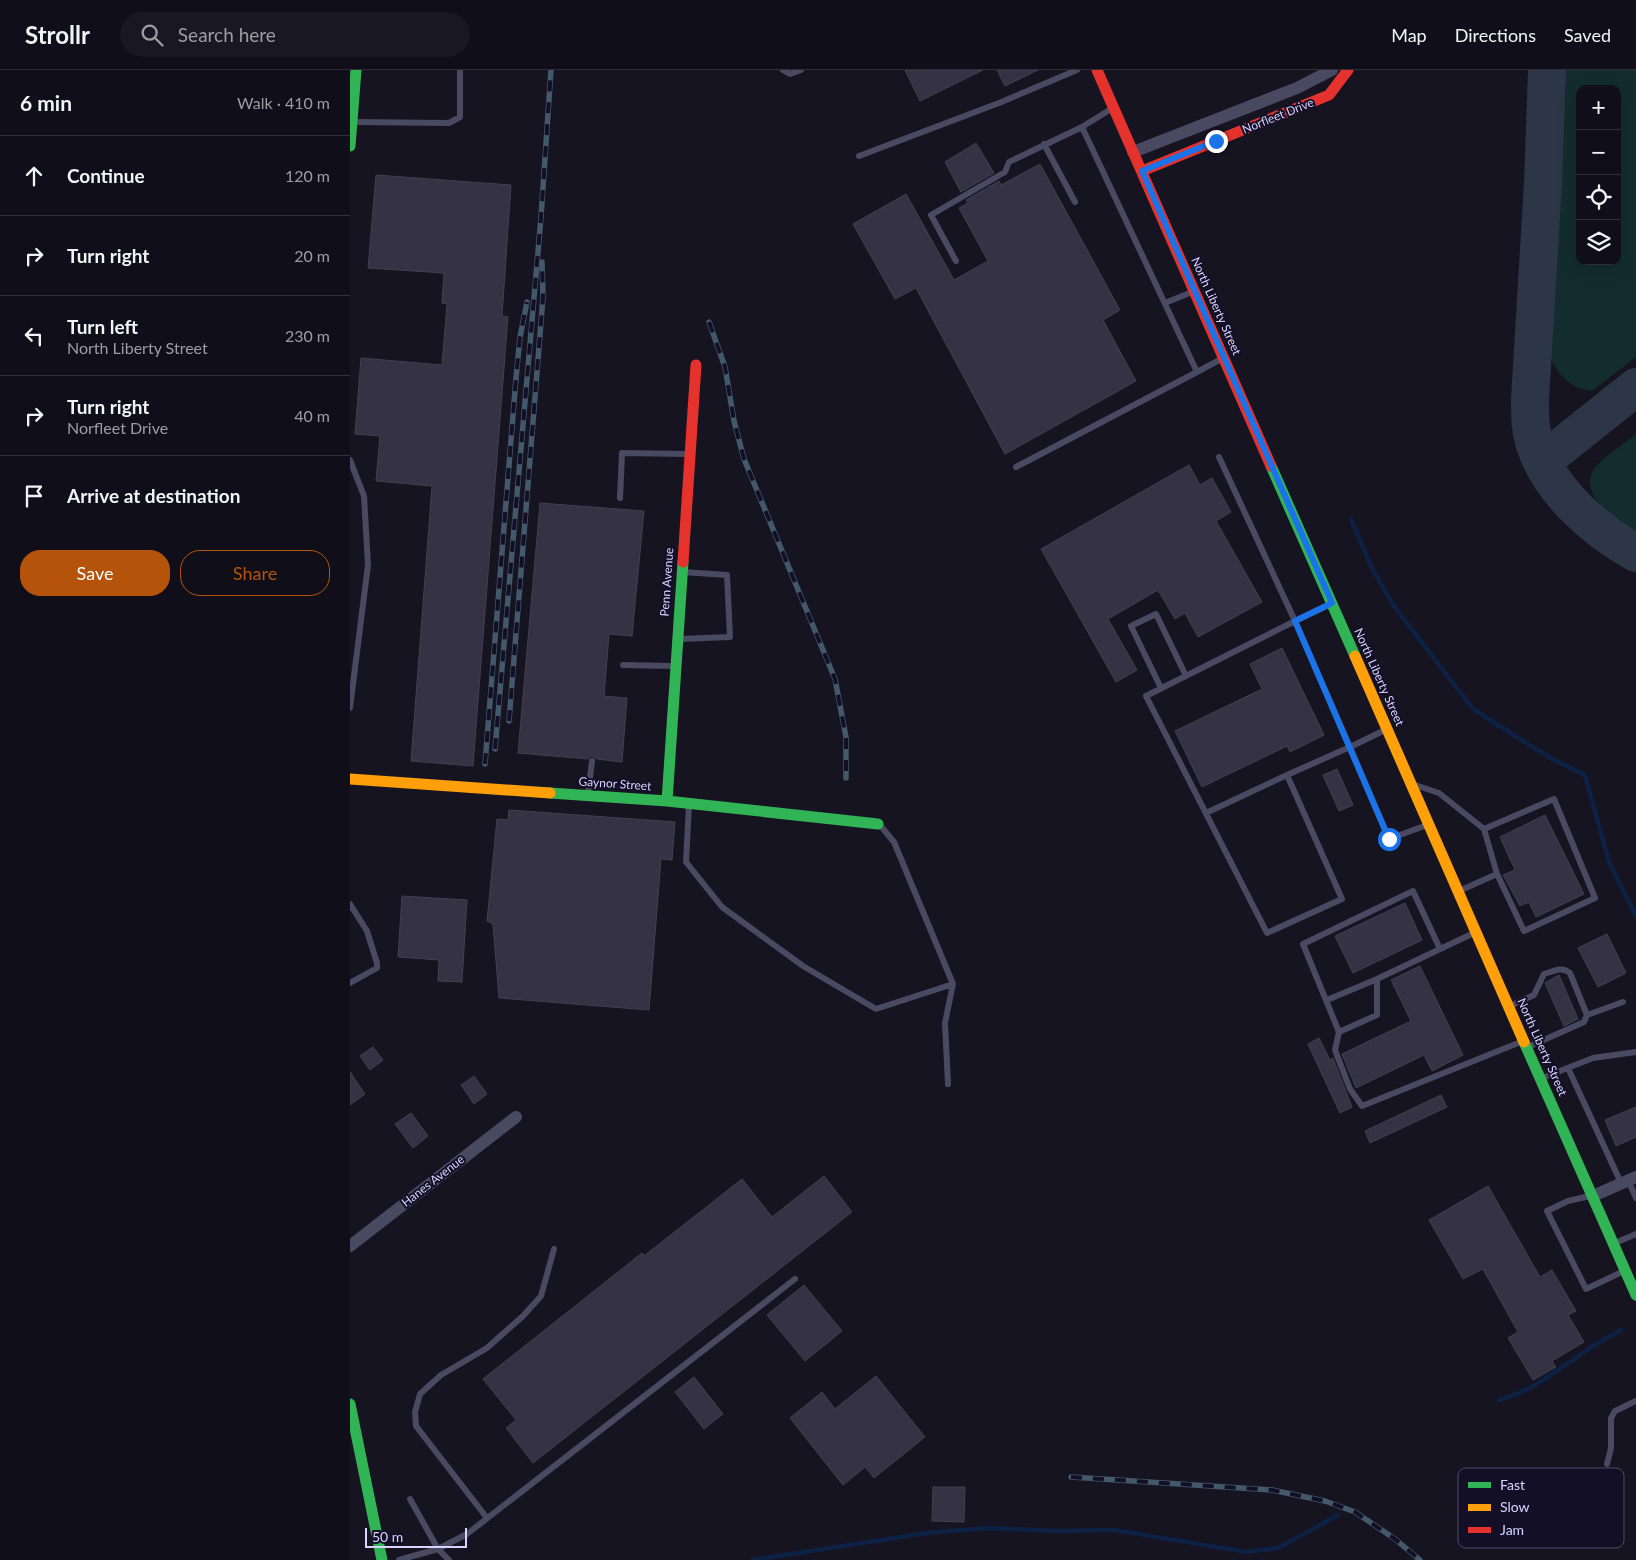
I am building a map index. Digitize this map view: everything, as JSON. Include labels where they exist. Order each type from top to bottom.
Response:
[{"type":"street","points":[[350,146],[356,70]]},
{"type":"street","name":"North Liberty Street","points":[[1097,70],[1636,1294]]},
{"type":"street","name":"Norfleet Drive","points":[[1133,152],[1314,81],[1332,70]]},
{"type":"street","name":"Norfleet Drive","points":[[1142,171],[1321,98],[1333,92],[1348,70]]},
{"type":"street","points":[[1314,81],[1321,98]]},
{"type":"street","points":[[1208,123],[1216,141]]},
{"type":"street","name":"Penn Avenue","points":[[667,801],[696,365]]},
{"type":"street","name":"Gaynor Street","points":[[350,778],[667,801],[878,824]]},
{"type":"street","name":"Hanes Avenue","points":[[350,1246],[516,1116]]},
{"type":"street","points":[[1593,1196],[1628,1180]]},
{"type":"street","points":[[351,1409],[382,1560]]},
{"type":"lane","points":[[351,122],[449,123],[460,118],[460,70]]},
{"type":"lane","points":[[783,70],[790,74],[801,70]]},
{"type":"lane","points":[[859,156],[1078,70]]},
{"type":"lane","points":[[956,261],[931,215],[1005,172],[1009,162],[1082,126],[1113,108]]},
{"type":"lane","points":[[1082,126],[1197,372]]},
{"type":"lane","points":[[1044,144],[1075,202]]},
{"type":"lane","points":[[1165,303],[1194,291]]},
{"type":"lane","points":[[1016,467],[1224,358]]},
{"type":"lane","points":[[620,498],[622,453],[690,454]]},
{"type":"lane","points":[[1219,456],[1295,621],[1389,839],[1428,824]]},
{"type":"lane","points":[[350,460],[364,496],[368,565],[350,708]]},
{"type":"lane","points":[[678,639],[730,636],[727,575],[682,572]]},
{"type":"lane","points":[[1286,775],[1342,899],[1266,933],[1146,696],[1332,603]]},
{"type":"lane","points":[[1161,688],[1131,626],[1156,614],[1186,676]]},
{"type":"lane","points":[[623,666],[676,666]]},
{"type":"lane","points":[[1206,813],[1387,729]]},
{"type":"lane","points":[[588,796],[592,761]]},
{"type":"lane","points":[[1411,784],[1439,793],[1484,829],[1496,874],[1524,931],[1595,898],[1554,799],[1484,829]]},
{"type":"lane","points":[[689,804],[686,862],[722,907],[803,966],[876,1009],[953,984]]},
{"type":"lane","points":[[878,824],[894,842],[953,984],[945,1023],[948,1084]]},
{"type":"lane","points":[[1458,891],[1496,874]]},
{"type":"lane","points":[[1440,949],[1413,891],[1303,944],[1339,1032],[1335,1050],[1350,1089],[1362,1106],[1578,1026],[1584,1022],[1587,1016],[1623,1002]]},
{"type":"lane","points":[[350,904],[367,931],[377,968],[350,983]]},
{"type":"lane","points":[[1327,1000],[1377,979],[1476,932]]},
{"type":"lane","points":[[1509,1006],[1534,995],[1544,974],[1559,969],[1566,969],[1570,973],[1587,1016]]},
{"type":"lane","points":[[1339,1032],[1376,1014],[1377,979]]},
{"type":"lane","points":[[1541,1079],[1593,1058],[1636,1052]]},
{"type":"lane","points":[[1568,1068],[1636,1198]]},
{"type":"lane","points":[[1593,1196],[1568,1201],[1547,1211],[1586,1289],[1625,1270]]},
{"type":"lane","points":[[1614,1244],[1636,1234]]},
{"type":"lane","points":[[487,1518],[416,1426],[415,1412],[420,1394],[441,1375],[487,1348],[524,1316],[541,1296],[554,1250]]},
{"type":"lane","points":[[399,1560],[438,1549],[467,1534],[795,1279]]},
{"type":"lane","points":[[1606,1464],[1611,1448],[1611,1418],[1615,1411],[1636,1401]]},
{"type":"lane","points":[[410,1499],[438,1549],[449,1560]]},
{"type":"green space","points":[[1562,70],[1636,70],[1636,357],[1592,391],[1575,386],[1567,381],[1555,367],[1546,342]]},
{"type":"green space","points":[[1636,434],[1636,535],[1608,513],[1593,494],[1590,484],[1592,474],[1599,463]]},
{"type":"building","points":[[905,70],[983,70],[920,101]]},
{"type":"building","points":[[997,70],[1038,70],[1005,86]]},
{"type":"building","points":[[976,143],[994,173],[961,192],[945,162]]},
{"type":"building","points":[[1040,164],[1120,310],[1103,320],[1136,381],[1005,454],[916,288],[895,299],[853,224],[906,194],[954,280],[988,261],[959,208],[968,203],[966,200],[999,181],[1001,185]]},
{"type":"building","points":[[376,175],[511,185],[502,316],[508,317],[473,766],[411,761],[432,486],[376,481],[380,436],[355,434],[361,358],[442,365],[447,304],[442,303],[444,273],[368,268]]},
{"type":"building","points":[[1189,465],[1200,485],[1212,478],[1231,512],[1216,521],[1262,602],[1198,637],[1185,613],[1175,619],[1158,590],[1108,619],[1137,670],[1116,682],[1041,549]]},
{"type":"building","points":[[540,503],[644,511],[632,636],[609,634],[604,696],[627,698],[622,762],[597,759],[592,756],[588,759],[518,753]]},
{"type":"building","points":[[1282,648],[1324,735],[1290,752],[1287,746],[1202,787],[1175,731],[1262,689],[1250,664]]},
{"type":"building","points":[[1337,769],[1353,805],[1339,811],[1323,775]]},
{"type":"building","points":[[509,810],[675,822],[672,860],[661,859],[649,1010],[499,998],[493,924],[487,921],[497,819],[508,820]]},
{"type":"building","points":[[1545,815],[1584,894],[1536,917],[1529,902],[1520,906],[1503,875],[1515,870],[1500,837]]},
{"type":"building","points":[[402,896],[467,900],[462,982],[438,981],[439,960],[398,957]]},
{"type":"building","points":[[1405,903],[1422,940],[1353,973],[1335,936]]},
{"type":"building","points":[[1607,934],[1626,973],[1598,987],[1578,948]]},
{"type":"building","points":[[1420,966],[1463,1055],[1432,1071],[1424,1055],[1356,1088],[1342,1054],[1411,1021],[1391,980]]},
{"type":"building","points":[[1559,975],[1578,1019],[1564,1026],[1545,983]]},
{"type":"building","points":[[1319,1038],[1330,1060],[1333,1058],[1352,1107],[1340,1113],[1308,1044]]},
{"type":"building","points":[[373,1047],[383,1060],[370,1070],[360,1056]]},
{"type":"building","points":[[350,1072],[365,1094],[350,1105]]},
{"type":"building","points":[[474,1076],[487,1094],[474,1104],[461,1085]]},
{"type":"building","points":[[1441,1095],[1447,1107],[1370,1143],[1365,1131]]},
{"type":"building","points":[[1636,1107],[1636,1137],[1616,1146],[1605,1120]]},
{"type":"building","points":[[411,1113],[428,1136],[413,1148],[395,1124]]},
{"type":"building","points":[[824,1176],[852,1212],[533,1463],[506,1428],[516,1420],[483,1379],[642,1253],[644,1256],[742,1179],[772,1217]]},
{"type":"building","points":[[1488,1186],[1540,1277],[1552,1270],[1576,1311],[1568,1315],[1584,1342],[1552,1361],[1556,1367],[1533,1380],[1508,1338],[1518,1332],[1483,1269],[1463,1279],[1429,1220]]},
{"type":"building","points":[[804,1285],[842,1331],[805,1361],[767,1315]]},
{"type":"building","points":[[876,1376],[925,1437],[874,1478],[865,1467],[843,1485],[790,1418],[822,1392],[835,1409]]},
{"type":"building","points":[[694,1377],[723,1414],[704,1429],[675,1392]]},
{"type":"building","points":[[933,1487],[965,1487],[964,1522],[932,1521]]},
{"type":"waterway","points":[[1351,519],[1371,566],[1393,605],[1473,709],[1550,758],[1585,775],[1609,862],[1636,916]]},
{"type":"waterway","points":[[1499,1400],[1535,1385],[1595,1344],[1621,1330]]},
{"type":"waterway","points":[[753,1560],[927,1533],[989,1528],[1056,1531],[1114,1530],[1246,1552],[1278,1548],[1338,1515]]},
{"type":"taxiway","points":[[1547,70],[1543,183],[1530,399],[1532,434],[1542,462],[1551,478],[1576,508],[1605,533],[1636,553]]},
{"type":"taxiway","points":[[1542,462],[1636,387]]},
{"type":"railway","points":[[495,749],[541,217],[551,70]]},
{"type":"railway","points":[[509,721],[543,297],[542,262]]},
{"type":"railway","points":[[485,764],[516,378],[520,337],[527,302]]},
{"type":"railway","points":[[709,322],[725,367],[734,421],[744,459],[835,679],[846,737],[846,778]]},
{"type":"railway","points":[[1071,1477],[1272,1490],[1325,1501],[1355,1512],[1395,1539],[1420,1560]]},
{"type":"traffic: fast","points":[[350,146],[356,70]]},
{"type":"traffic: fast","points":[[1271,466],[1355,656]]},
{"type":"traffic: fast","points":[[667,801],[683,562]]},
{"type":"traffic: fast","points":[[550,793],[667,801],[878,824]]},
{"type":"traffic: fast","points":[[1524,1042],[1636,1295]]},
{"type":"traffic: fast","points":[[350,1404],[382,1560]]},
{"type":"traffic: slow","points":[[1355,656],[1524,1042]]},
{"type":"traffic: slow","points":[[350,779],[550,793]]},
{"type":"traffic: jam","points":[[1097,70],[1271,466]]},
{"type":"traffic: jam","points":[[1142,171],[1329,95],[1348,70]]},
{"type":"traffic: jam","points":[[683,562],[696,365]]},
{"type":"route","points":[[1216,141],[1142,171],[1332,603],[1295,621],[1389,839]]}]
